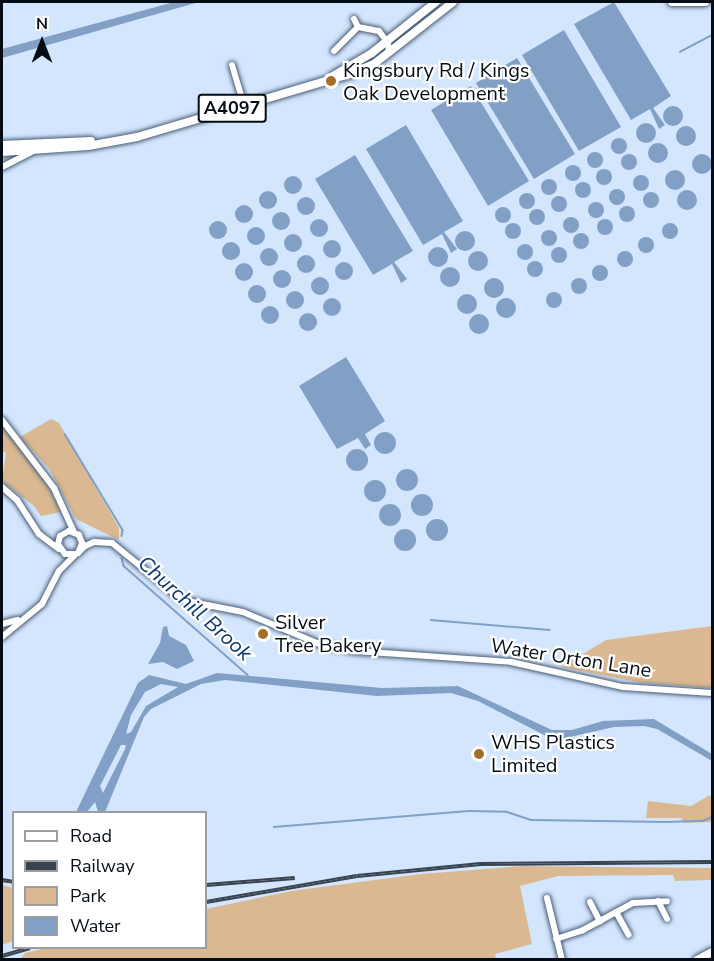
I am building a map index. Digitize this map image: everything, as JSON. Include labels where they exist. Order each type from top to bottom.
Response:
[{"type":"main road","name":"A4097","points":[[326,80],[388,42],[436,2]]},
{"type":"main road","points":[[672,2],[705,2]]},
{"type":"main road","name":"A4097","points":[[2,150],[15,152],[88,146],[137,137],[326,80],[374,64],[426,24],[448,3]]},
{"type":"main road","points":[[336,74],[364,61],[374,64],[372,53]]},
{"type":"main road","name":"A4097","points":[[2,150],[22,144],[137,137]]},
{"type":"main road","points":[[15,152],[22,144],[24,148],[88,146]]},
{"type":"main road","points":[[697,960],[712,952]]},
{"type":"street","points":[[354,19],[358,27]]},
{"type":"street","points":[[388,42],[404,39],[426,24]]},
{"type":"street","points":[[358,27],[379,31],[388,42],[389,54]]},
{"type":"street","points":[[334,51],[358,27]]},
{"type":"street","points":[[232,65],[244,105]]},
{"type":"street","points":[[2,150],[3,166],[34,151]]},
{"type":"street","points":[[2,420],[54,488],[82,543],[76,554]]},
{"type":"street","points":[[2,487],[17,500],[47,541],[60,551],[76,554]]},
{"type":"street","points":[[59,571],[60,537],[66,514]]},
{"type":"street","points":[[47,541],[77,534]]},
{"type":"street","name":"Water Orton Lane","points":[[77,534],[94,542],[121,547],[182,600],[243,612],[322,645],[355,651],[511,662],[623,687],[712,693]]},
{"type":"street","points":[[2,635],[42,604],[59,571],[76,554],[94,542]]},
{"type":"street","points":[[2,624],[21,619]]},
{"type":"street","points":[[556,939],[600,922],[633,903],[667,900]]},
{"type":"street","points":[[658,901],[667,914]]},
{"type":"street","points":[[550,902],[562,960]]},
{"type":"street","points":[[593,905],[600,922]]},
{"type":"street","points":[[616,912],[626,933]]},
{"type":"green space","points":[[51,419],[59,423],[119,528],[119,540],[76,519],[50,470],[20,437]]},
{"type":"green space","points":[[2,426],[44,478],[61,512],[41,516],[34,506],[2,481],[6,453],[2,451]]},
{"type":"green space","points":[[712,626],[712,688],[643,683],[561,667],[606,640]]},
{"type":"green space","points":[[712,796],[712,822],[684,823],[681,818],[646,818],[648,801],[691,806]]},
{"type":"green space","points":[[521,866],[712,868],[712,880],[675,881],[673,875],[558,876],[520,886],[532,944],[495,954],[496,959],[20,960],[25,953],[43,949],[207,949],[207,909],[291,891],[421,874]]},
{"type":"green space","points":[[2,885],[12,888],[12,942],[2,945]]},
{"type":"water","points":[[174,2],[199,2],[2,58],[2,49]]},
{"type":"water","points":[[614,2],[671,96],[653,108],[665,125],[659,129],[650,109],[631,120],[574,24]]},
{"type":"water","points":[[564,30],[621,127],[579,151],[522,55]]},
{"type":"water","points":[[517,58],[575,154],[534,179],[476,83]]},
{"type":"water","points":[[471,86],[529,181],[488,206],[431,110]]},
{"type":"water","points":[[673,106],[680,109],[683,116],[680,123],[673,126],[666,123],[663,116],[666,109]]},
{"type":"water","points":[[646,123],[653,126],[656,133],[653,140],[646,143],[639,140],[636,133],[639,126]]},
{"type":"water","points":[[406,125],[463,221],[444,232],[457,249],[451,253],[442,234],[423,245],[366,149]]},
{"type":"water","points":[[686,126],[693,129],[696,136],[693,143],[686,146],[679,143],[676,136],[679,129]]},
{"type":"water","points":[[616,138],[622,138],[627,146],[625,152],[616,154],[611,149],[611,143]]},
{"type":"water","points":[[658,143],[665,146],[668,153],[665,160],[658,163],[651,160],[648,153],[651,146]]},
{"type":"water","points":[[592,152],[598,152],[603,160],[601,166],[592,168],[587,163],[587,157]]},
{"type":"water","points":[[626,154],[632,154],[637,162],[635,168],[626,170],[621,165],[621,159]]},
{"type":"water","points":[[702,154],[709,157],[712,164],[709,171],[702,174],[695,171],[692,164],[695,157]]},
{"type":"water","points":[[355,155],[413,251],[394,262],[407,279],[401,283],[392,264],[373,275],[315,179]]},
{"type":"water","points":[[570,165],[576,165],[581,173],[579,179],[570,181],[565,176],[565,170]]},
{"type":"water","points":[[601,169],[607,169],[612,177],[610,183],[601,185],[596,180],[596,174]]},
{"type":"water","points":[[675,170],[682,173],[685,180],[682,187],[675,190],[668,187],[665,180],[668,173]]},
{"type":"water","points":[[638,175],[644,175],[649,183],[647,189],[638,191],[633,186],[633,180]]},
{"type":"water","points":[[289,176],[297,176],[302,181],[300,192],[289,194],[284,189],[284,181]]},
{"type":"water","points":[[546,179],[552,179],[557,187],[555,193],[546,195],[541,190],[541,184]]},
{"type":"water","points":[[580,182],[586,182],[591,190],[589,196],[580,198],[575,193],[575,187]]},
{"type":"water","points":[[614,189],[620,189],[625,197],[623,203],[614,205],[609,200],[609,194]]},
{"type":"water","points":[[687,190],[694,193],[697,200],[694,207],[687,210],[680,207],[677,200],[680,193]]},
{"type":"water","points":[[264,191],[272,191],[277,196],[275,207],[264,209],[259,204],[259,196]]},
{"type":"water","points":[[648,192],[654,192],[659,200],[657,206],[648,208],[643,203],[643,197]]},
{"type":"water","points":[[524,193],[530,193],[535,201],[533,207],[524,209],[519,204],[519,198]]},
{"type":"water","points":[[556,196],[562,196],[567,204],[565,210],[556,212],[551,207],[551,201]]},
{"type":"water","points":[[306,197],[313,199],[315,206],[313,213],[306,215],[299,213],[297,206],[299,199]]},
{"type":"water","points":[[593,202],[599,202],[604,210],[602,216],[593,218],[588,213],[588,207]]},
{"type":"water","points":[[240,205],[248,205],[253,210],[251,221],[240,223],[235,218],[235,210]]},
{"type":"water","points":[[624,206],[630,206],[635,214],[633,220],[624,222],[619,217],[619,211]]},
{"type":"water","points":[[500,207],[506,207],[511,215],[509,221],[500,223],[495,218],[495,212]]},
{"type":"water","points":[[534,209],[540,209],[545,217],[543,223],[534,225],[529,220],[529,214]]},
{"type":"water","points":[[281,212],[288,214],[290,221],[288,228],[281,230],[274,228],[272,221],[274,214]]},
{"type":"water","points":[[568,217],[574,217],[579,225],[577,231],[568,233],[563,228],[563,222]]},
{"type":"water","points":[[319,219],[326,221],[328,228],[326,235],[319,237],[312,235],[310,228],[312,221]]},
{"type":"water","points":[[602,219],[608,219],[613,227],[611,233],[602,235],[597,230],[597,224]]},
{"type":"water","points":[[214,221],[222,221],[227,226],[225,237],[214,239],[209,234],[209,226]]},
{"type":"water","points":[[510,223],[516,223],[521,231],[519,237],[510,239],[505,234],[505,228]]},
{"type":"water","points":[[667,223],[673,223],[678,231],[676,237],[667,239],[662,234],[662,228]]},
{"type":"water","points":[[252,227],[260,227],[265,232],[263,243],[252,245],[247,240],[247,232]]},
{"type":"water","points":[[546,230],[552,230],[557,238],[555,244],[546,246],[541,241],[541,235]]},
{"type":"water","points":[[465,231],[472,234],[475,241],[472,248],[465,251],[458,248],[455,241],[458,234]]},
{"type":"water","points":[[578,233],[584,233],[589,241],[587,247],[578,249],[573,244],[573,238]]},
{"type":"water","points":[[289,234],[297,234],[302,239],[300,250],[289,252],[284,247],[284,239]]},
{"type":"water","points":[[643,237],[649,237],[654,245],[652,251],[643,253],[638,248],[638,242]]},
{"type":"water","points":[[328,240],[336,240],[341,245],[339,256],[328,258],[323,253],[323,245]]},
{"type":"water","points":[[227,242],[235,242],[240,247],[238,258],[227,260],[222,255],[222,247]]},
{"type":"water","points":[[522,244],[528,244],[533,252],[531,258],[522,260],[517,255],[517,249]]},
{"type":"water","points":[[438,247],[445,250],[448,257],[445,264],[438,267],[431,264],[428,257],[431,250]]},
{"type":"water","points":[[556,247],[562,247],[567,255],[565,261],[556,263],[551,258],[551,252]]},
{"type":"water","points":[[265,248],[273,248],[278,253],[276,264],[265,266],[260,261],[260,253]]},
{"type":"water","points":[[478,251],[485,254],[488,261],[485,268],[478,271],[471,268],[468,261],[471,254]]},
{"type":"water","points":[[622,251],[628,251],[633,259],[631,265],[622,267],[617,262],[617,256]]},
{"type":"water","points":[[302,255],[310,255],[315,260],[313,271],[302,273],[297,268],[297,260]]},
{"type":"water","points":[[532,261],[538,261],[543,269],[541,275],[532,277],[527,272],[527,266]]},
{"type":"water","points":[[340,262],[348,262],[353,267],[351,278],[340,280],[335,275],[335,267]]},
{"type":"water","points":[[240,263],[248,263],[253,268],[251,279],[240,281],[235,276],[235,268]]},
{"type":"water","points":[[597,265],[603,265],[608,273],[606,279],[597,281],[592,276],[592,270]]},
{"type":"water","points":[[450,267],[457,270],[460,277],[457,284],[450,287],[443,284],[440,277],[443,270]]},
{"type":"water","points":[[278,270],[286,270],[291,275],[289,286],[278,288],[273,283],[273,275]]},
{"type":"water","points":[[316,277],[324,277],[329,282],[327,293],[316,295],[311,290],[311,282]]},
{"type":"water","points":[[494,278],[501,281],[504,288],[501,295],[494,298],[487,295],[484,288],[487,281]]},
{"type":"water","points":[[576,278],[582,278],[587,286],[585,292],[576,294],[571,289],[571,283]]},
{"type":"water","points":[[253,285],[261,285],[266,290],[264,301],[253,303],[248,298],[248,290]]},
{"type":"water","points":[[291,291],[299,291],[304,296],[302,307],[291,309],[286,304],[286,296]]},
{"type":"water","points":[[551,292],[557,292],[562,300],[560,306],[551,308],[546,303],[546,297]]},
{"type":"water","points":[[467,294],[474,297],[477,304],[474,311],[467,314],[460,311],[457,304],[460,297]]},
{"type":"water","points":[[328,298],[336,298],[341,303],[339,314],[328,316],[323,311],[323,303]]},
{"type":"water","points":[[506,298],[513,301],[516,308],[513,315],[506,318],[499,315],[496,308],[499,301]]},
{"type":"water","points":[[270,306],[277,308],[279,315],[277,322],[270,324],[263,322],[261,315],[263,308]]},
{"type":"water","points":[[304,313],[312,313],[317,318],[315,329],[304,331],[299,326],[299,318]]},
{"type":"water","points":[[479,314],[486,317],[489,324],[486,331],[479,334],[472,331],[469,324],[472,317]]},
{"type":"water","points":[[346,357],[385,421],[365,434],[371,445],[365,449],[358,438],[337,449],[299,386]]},
{"type":"water","points":[[385,432],[393,435],[396,443],[393,451],[385,454],[377,451],[374,443],[377,435]]},
{"type":"water","points":[[357,449],[365,452],[368,460],[365,468],[357,471],[349,468],[346,460],[349,452]]},
{"type":"water","points":[[407,469],[415,472],[418,480],[415,488],[407,491],[399,488],[396,480],[399,472]]},
{"type":"water","points":[[375,480],[383,483],[386,491],[383,499],[375,502],[367,499],[364,491],[367,483]]},
{"type":"water","points":[[422,494],[430,497],[433,505],[430,513],[422,516],[414,513],[411,505],[414,497]]},
{"type":"water","points":[[390,504],[398,507],[401,515],[398,523],[390,526],[382,523],[379,515],[382,507]]},
{"type":"water","points":[[437,519],[445,522],[448,530],[445,538],[437,541],[429,538],[426,530],[429,522]]},
{"type":"water","points":[[405,529],[413,532],[416,540],[413,548],[405,551],[397,548],[394,540],[397,532]]},
{"type":"water","points":[[167,626],[169,636],[186,645],[194,661],[177,669],[163,662],[148,664],[160,643],[163,627]]},
{"type":"water","points":[[217,673],[382,688],[458,686],[552,730],[572,730],[603,721],[654,719],[712,754],[712,761],[657,729],[644,726],[614,727],[561,739],[548,737],[478,701],[451,693],[377,696],[225,680],[201,684],[151,709],[144,717],[105,811],[98,811],[95,802],[88,811],[76,811],[138,683],[149,675],[186,684]],"holes":[[[161,684],[178,687],[146,706],[131,732],[126,734],[131,715],[145,692]],[[121,745],[126,745],[125,749],[103,793],[100,786]]]},
{"type":"waterway","points":[[680,52],[712,35]]},
{"type":"waterway","name":"Churchill Brook","points":[[65,434],[123,530],[122,536]]},
{"type":"waterway","name":"Churchill Brook","points":[[122,558],[124,566],[248,675]]},
{"type":"waterway","points":[[431,620],[550,630]]},
{"type":"waterway","points":[[274,827],[468,811],[507,812],[532,820],[667,822],[703,821],[712,817]]},
{"type":"railway","points":[[207,902],[357,876],[480,864],[712,862]]},
{"type":"railway","points":[[207,885],[295,878]]},
{"type":"railway","points":[[2,880],[12,882]]},
{"type":"railway","points":[[2,956],[26,949]]},
{"type":"place","name":"Kingsbury Rd / Kings Oak Development","points":[[331,81]]},
{"type":"place","name":"Silver Tree Bakery","points":[[263,634]]},
{"type":"place","name":"WHS Plastics Limited","points":[[479,754]]}]
